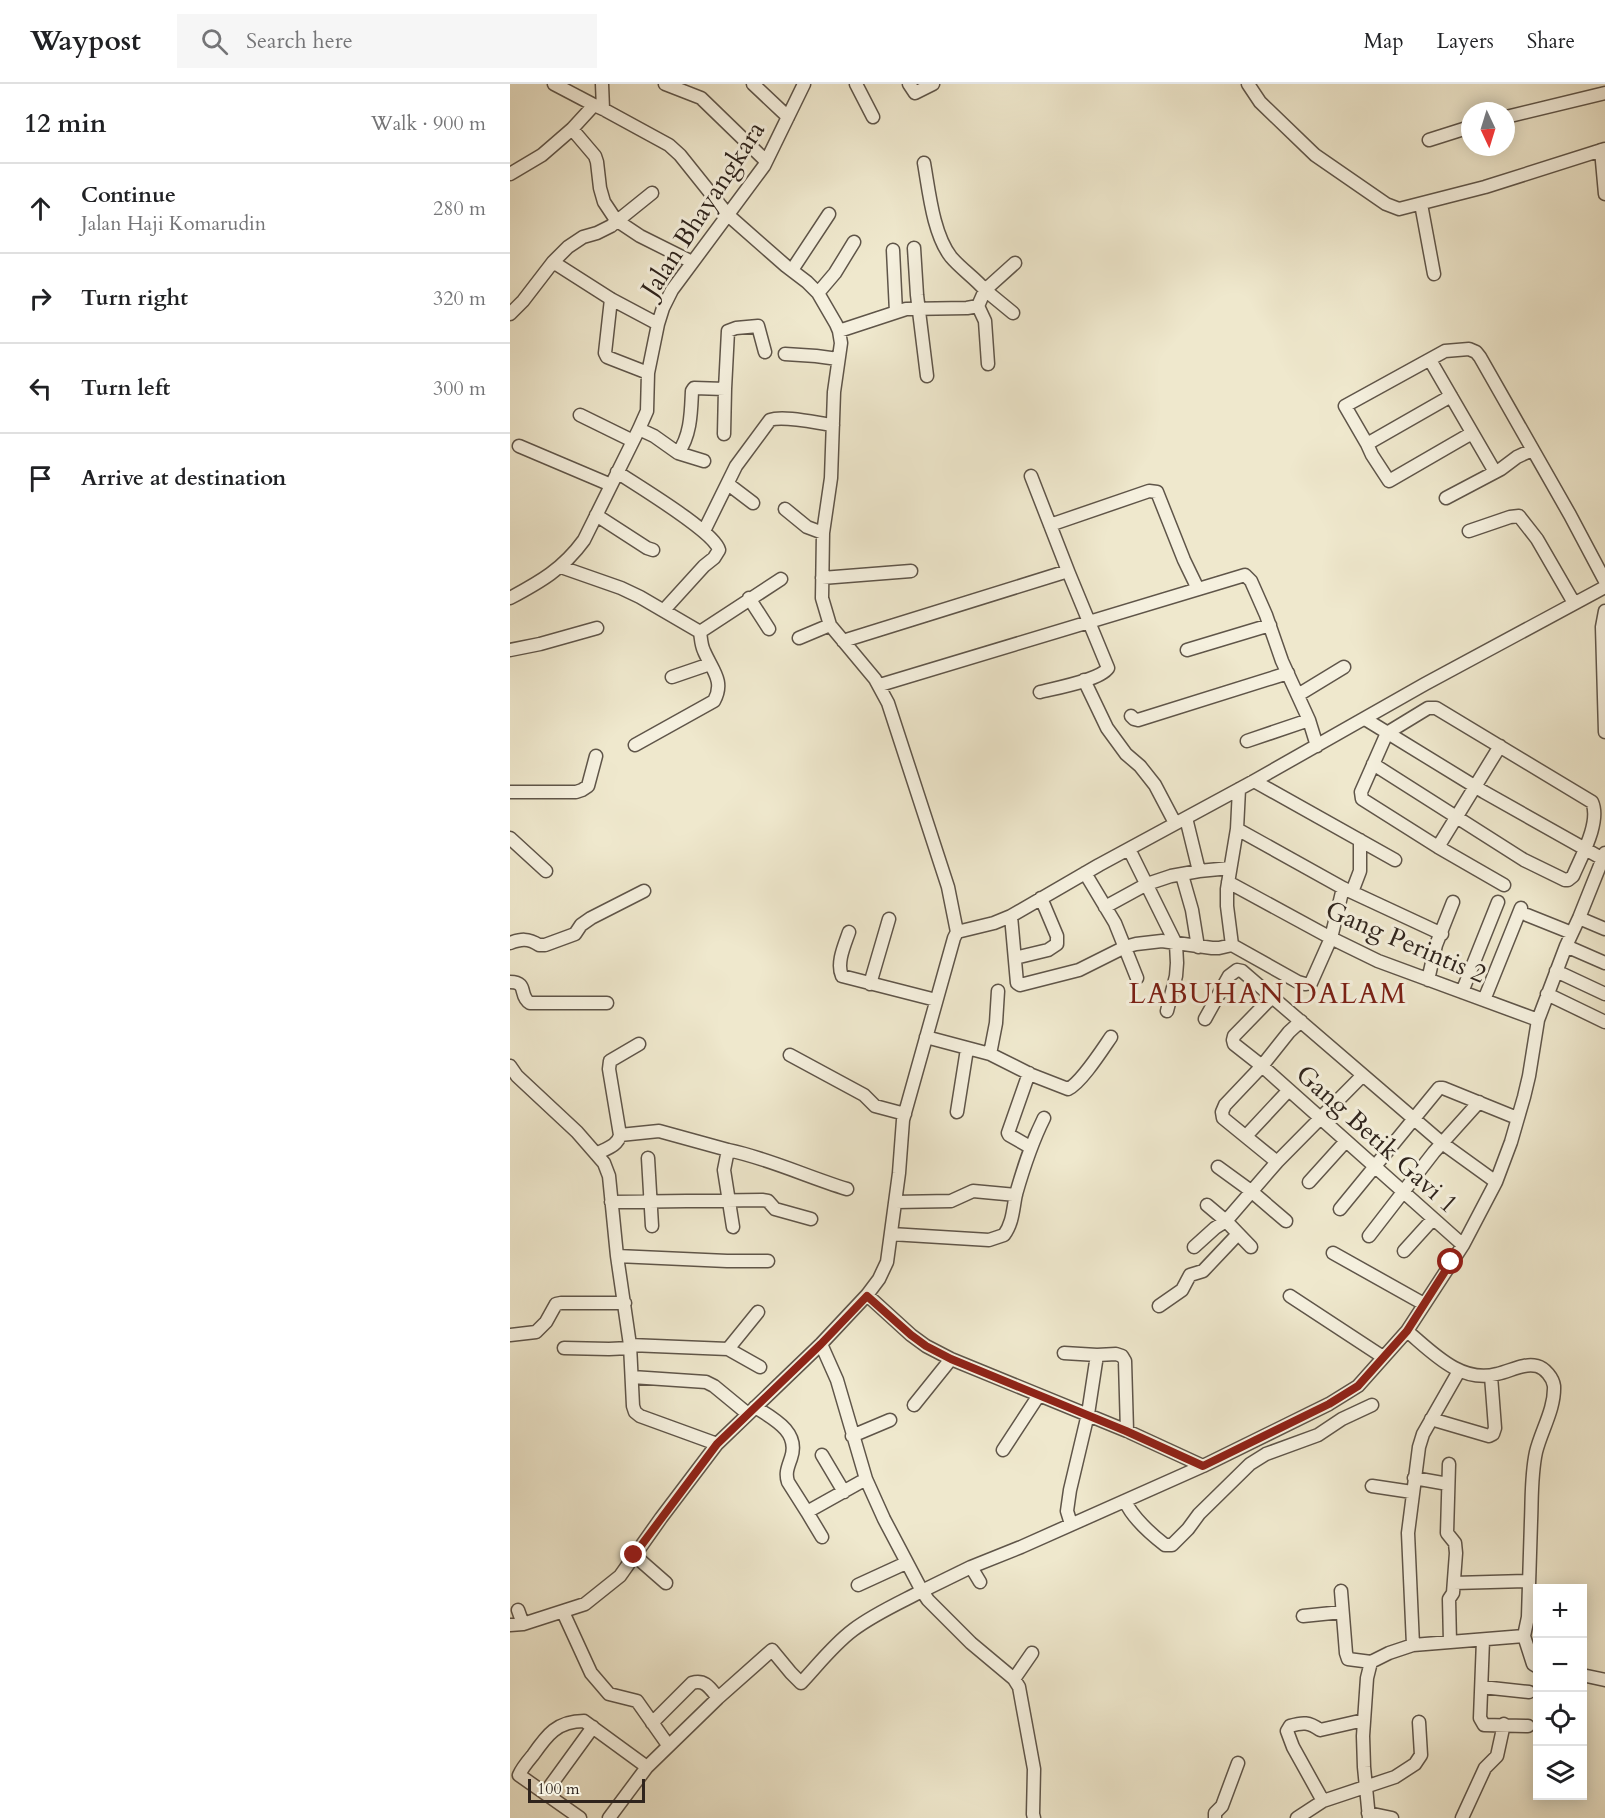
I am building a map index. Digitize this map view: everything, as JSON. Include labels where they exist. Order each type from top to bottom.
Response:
[{"type":"street","points":[[518,1610],[516,1624],[585,1604],[604,1591],[620,1576],[717,1444],[821,1344],[867,1296],[879,1279],[887,1262],[905,1114],[957,932],[948,887],[892,714],[880,685],[830,625],[822,598],[823,533],[831,478],[834,392],[841,343],[839,331],[818,293],[728,215],[680,155],[669,145],[554,84]]},
{"type":"street","points":[[510,174],[542,156],[599,107],[602,84]]},
{"type":"street","points":[[665,84],[701,98],[766,161]]},
{"type":"street","points":[[753,84],[788,117]]},
{"type":"street","name":"Jalan Bhayangkara","points":[[510,598],[544,580],[561,567],[584,540],[647,411],[648,373],[663,308],[672,290],[766,161],[804,84]]},
{"type":"street","points":[[856,84],[873,117]]},
{"type":"street","points":[[909,84],[915,93],[933,84]]},
{"type":"street","points":[[1248,84],[1260,102],[1315,155],[1386,204],[1400,209],[1485,187],[1603,149],[1605,194]]},
{"type":"street","points":[[1515,115],[1605,93]]},
{"type":"street","points":[[572,129],[595,156],[604,202],[616,220],[640,236],[692,262]]},
{"type":"street","points":[[1429,140],[1461,130]]},
{"type":"street","points":[[924,163],[934,216],[946,250],[964,271],[1013,314]]},
{"type":"street","points":[[510,314],[568,247],[580,239],[603,231],[652,194]]},
{"type":"street","points":[[1421,204],[1434,274]]},
{"type":"street","points":[[792,270],[829,214]]},
{"type":"street","points":[[818,293],[835,273],[854,242]]},
{"type":"street","points":[[914,248],[915,278],[927,376]]},
{"type":"street","points":[[893,250],[896,312]]},
{"type":"street","points":[[553,262],[611,299],[658,324]]},
{"type":"street","points":[[988,364],[985,321],[978,306],[985,290],[1015,263]]},
{"type":"street","points":[[611,299],[605,352],[612,359],[648,373]]},
{"type":"street","points":[[839,331],[906,309],[978,306]]},
{"type":"street","points":[[724,434],[728,331],[758,326],[765,352]]},
{"type":"street","points":[[1472,433],[1389,481],[1345,406],[1445,351],[1469,349],[1476,352],[1497,384],[1605,582]]},
{"type":"street","points":[[785,354],[838,359]]},
{"type":"street","points":[[1430,360],[1495,472]]},
{"type":"street","points":[[678,453],[685,444],[689,431],[693,389],[725,389]]},
{"type":"street","points":[[1367,444],[1451,396]]},
{"type":"street","points":[[580,415],[633,441]]},
{"type":"street","points":[[704,531],[736,466],[770,420],[788,419],[833,425]]},
{"type":"street","points":[[639,429],[654,436],[678,453],[704,461]]},
{"type":"street","points":[[519,446],[611,485]]},
{"type":"street","points":[[1446,498],[1532,450]]},
{"type":"street","points":[[618,472],[704,531],[717,544],[717,553],[664,610]]},
{"type":"street","points":[[1030,476],[1108,668],[1105,672],[1084,680],[1040,692]]},
{"type":"street","points":[[728,484],[753,503]]},
{"type":"street","points":[[1050,525],[1149,491],[1157,492],[1198,589]]},
{"type":"street","points":[[785,509],[807,527],[823,533]]},
{"type":"street","points":[[596,515],[653,550]]},
{"type":"street","points":[[1469,531],[1519,516],[1537,539],[1574,603]]},
{"type":"street","points":[[561,567],[621,588],[700,632],[703,649],[719,685],[719,692],[714,701],[634,745]]},
{"type":"street","points":[[822,578],[911,571]]},
{"type":"street","points":[[843,641],[1068,571]]},
{"type":"street","points":[[880,685],[1245,575],[1251,581],[1270,626],[1309,720],[1317,746]]},
{"type":"street","points":[[700,632],[781,579]]},
{"type":"street","points":[[957,932],[994,923],[1011,916],[1180,820],[1254,782],[1425,684],[1605,586]]},
{"type":"street","points":[[749,598],[769,629]]},
{"type":"street","points":[[1605,611],[1605,732]]},
{"type":"street","points":[[799,638],[830,625]]},
{"type":"street","points":[[1187,650],[1270,626]]},
{"type":"street","points":[[510,650],[597,628]]},
{"type":"street","points":[[672,677],[710,664]]},
{"type":"street","points":[[1298,695],[1344,667]]},
{"type":"street","points":[[1131,716],[1138,720],[1288,673]]},
{"type":"street","points":[[1084,680],[1107,728],[1126,754],[1140,766],[1180,820],[1199,871]]},
{"type":"street","points":[[1373,764],[1524,860],[1565,880],[1573,876],[1593,828],[1594,805],[1592,802],[1436,708],[1431,707],[1387,733],[1373,764],[1361,792],[1362,799],[1504,885]]},
{"type":"street","points":[[609,1818],[647,1767],[668,1745],[772,1650],[801,1683],[830,1650],[853,1630],[886,1609],[925,1596],[975,1574],[1021,1547],[1071,1524],[1127,1505],[1329,1404],[1358,1386],[1407,1331],[1463,1245],[1496,1182],[1511,1142],[1529,1076],[1538,1020],[1604,856],[1584,850],[1365,719]]},
{"type":"street","points":[[1247,741],[1309,720]]},
{"type":"street","points":[[1438,847],[1500,746]]},
{"type":"street","points":[[510,792],[576,792],[582,790],[589,784],[596,756]]},
{"type":"street","points":[[1254,782],[1395,860]]},
{"type":"street","points":[[1232,945],[1227,906],[1228,882],[1237,829],[1239,789]]},
{"type":"street","points":[[1237,829],[1348,890],[1442,934]]},
{"type":"street","points":[[510,838],[546,871]]},
{"type":"street","points":[[1011,916],[1017,983],[1020,985],[1079,970],[1125,947],[1162,941],[1198,947],[1219,948],[1232,945],[1298,982],[1311,983],[1348,890],[1360,871],[1360,840]]},
{"type":"street","points":[[1129,849],[1176,944],[1177,970],[1167,1011]]},
{"type":"street","points":[[1105,907],[1147,884],[1171,876],[1230,868]]},
{"type":"street","points":[[1085,873],[1115,923],[1137,978]]},
{"type":"street","points":[[1182,875],[1192,910],[1198,947]]},
{"type":"street","name":"Gang Perintis 2","points":[[1228,882],[1330,938],[1378,961],[1538,1020]]},
{"type":"street","points":[[510,944],[522,939],[539,945],[552,943],[575,934],[581,925],[591,918],[644,891]]},
{"type":"street","points":[[1015,958],[1048,950],[1057,944],[1057,936],[1041,898]]},
{"type":"street","points":[[1428,980],[1436,945],[1453,902]]},
{"type":"street","points":[[1462,992],[1498,902]]},
{"type":"street","points":[[1484,1000],[1524,912],[1572,933]]},
{"type":"street","points":[[1579,918],[1605,930]]},
{"type":"street","points":[[870,984],[889,919]]},
{"type":"street","points":[[849,932],[840,973],[845,977],[936,1000]]},
{"type":"street","points":[[1566,946],[1605,963]]},
{"type":"street","points":[[1205,1019],[1229,976],[1237,970],[1242,971],[1442,1143],[1496,1182]]},
{"type":"street","points":[[1556,971],[1605,994]]},
{"type":"street","points":[[510,982],[521,985],[525,999],[530,1003],[607,1003]]},
{"type":"street","points":[[990,1054],[996,1023],[998,991]]},
{"type":"street","points":[[1547,994],[1605,1022]]},
{"type":"street","name":"Gang Betik Gavi 1","points":[[1272,997],[1233,1038],[1234,1044],[1262,1066],[1463,1245]]},
{"type":"street","points":[[1277,1162],[1223,1118],[1222,1112],[1225,1105],[1301,1021]]},
{"type":"street","points":[[926,1037],[990,1054],[1064,1088],[1072,1088],[1111,1037]]},
{"type":"street","points":[[596,1154],[616,1143],[620,1135],[609,1069],[610,1061],[639,1044]]},
{"type":"street","points":[[957,1112],[967,1049]]},
{"type":"street","points":[[790,1055],[864,1095],[875,1106],[905,1114]]},
{"type":"street","points":[[510,1066],[517,1076],[578,1132],[604,1163],[609,1176],[617,1256],[630,1346],[635,1412],[640,1416],[717,1444]]},
{"type":"street","points":[[1029,1073],[1008,1132],[1009,1135],[1030,1147]]},
{"type":"street","points":[[1194,1247],[1226,1221],[1277,1162],[1364,1075]]},
{"type":"street","points":[[1340,1209],[1439,1088],[1517,1118]]},
{"type":"street","points":[[1246,1136],[1288,1090]]},
{"type":"street","points":[[1369,1236],[1442,1143],[1479,1102]]},
{"type":"street","points":[[891,1234],[977,1240],[989,1240],[1004,1235],[1010,1223],[1030,1147],[1044,1118]]},
{"type":"street","points":[[620,1135],[659,1131],[728,1149],[847,1189]]},
{"type":"street","points":[[1309,1182],[1346,1141]]},
{"type":"street","points":[[728,1149],[724,1170],[733,1227]]},
{"type":"street","points":[[648,1158],[652,1226]]},
{"type":"street","points":[[1218,1167],[1286,1221]]},
{"type":"street","points":[[895,1202],[951,1201],[974,1191],[1016,1195]]},
{"type":"street","points":[[611,1202],[768,1201],[775,1209],[811,1219]]},
{"type":"street","points":[[1207,1205],[1251,1247]]},
{"type":"street","points":[[1404,1251],[1433,1219]]},
{"type":"street","points":[[1159,1306],[1180,1292],[1190,1275],[1203,1271],[1238,1234]]},
{"type":"street","points":[[1333,1253],[1424,1304]]},
{"type":"street","points":[[617,1256],[768,1261]]},
{"type":"street","points":[[867,1296],[911,1335],[951,1359],[1088,1414],[1203,1466]]},
{"type":"street","points":[[1290,1296],[1383,1357]]},
{"type":"street","points":[[510,1335],[536,1332],[546,1322],[556,1304],[624,1303]]},
{"type":"street","points":[[728,1349],[758,1312]]},
{"type":"street","points":[[1407,1331],[1459,1371],[1481,1377],[1524,1365],[1535,1365],[1548,1374],[1554,1386],[1547,1421],[1536,1452],[1531,1491],[1528,1617],[1524,1636],[1533,1665]]},
{"type":"street","points":[[821,1344],[837,1380],[866,1479],[906,1563],[925,1596],[971,1643],[1014,1679],[1018,1687],[1034,1769],[1034,1818]]},
{"type":"street","points":[[564,1348],[700,1346],[728,1349],[760,1367]]},
{"type":"street","points":[[1064,1353],[1122,1356],[1125,1361],[1126,1431]]},
{"type":"street","points":[[1071,1524],[1067,1511],[1070,1490],[1088,1414],[1097,1355]]},
{"type":"street","points":[[914,1405],[951,1359]]},
{"type":"street","points":[[1413,1646],[1408,1533],[1414,1478],[1421,1440],[1459,1371]]},
{"type":"street","points":[[1431,1419],[1489,1436],[1493,1434],[1495,1428],[1491,1376]]},
{"type":"street","points":[[632,1377],[706,1382],[751,1410],[770,1417],[789,1432],[793,1451],[786,1476],[822,1537]]},
{"type":"street","points":[[1003,1450],[1039,1395]]},
{"type":"street","points":[[1127,1505],[1163,1544],[1172,1545],[1199,1514],[1250,1464],[1275,1451],[1318,1435],[1342,1419],[1372,1405]]},
{"type":"street","points":[[852,1436],[890,1420]]},
{"type":"street","points":[[822,1455],[844,1492]]},
{"type":"street","points":[[1449,1464],[1447,1533],[1456,1545],[1453,1593],[1449,1598],[1448,1613],[1450,1642]]},
{"type":"street","points":[[1414,1478],[1448,1484]]},
{"type":"street","points":[[807,1512],[866,1479]]},
{"type":"street","points":[[1372,1486],[1412,1492]]},
{"type":"street","points":[[634,1555],[666,1583]]},
{"type":"street","points":[[858,1585],[906,1563]]},
{"type":"street","points":[[1454,1583],[1529,1581]]},
{"type":"street","points":[[1341,1591],[1348,1659],[1371,1662],[1389,1653],[1413,1646],[1524,1636]]},
{"type":"street","points":[[563,1612],[584,1661],[605,1690],[609,1694],[637,1701],[668,1745]]},
{"type":"street","points":[[1303,1616],[1342,1612]]},
{"type":"street","points":[[1483,1640],[1482,1723],[1484,1725],[1528,1726]]},
{"type":"street","points":[[1014,1679],[1032,1653]]},
{"type":"street","points":[[1371,1662],[1367,1678],[1364,1720],[1364,1767],[1368,1816],[1392,1818]]},
{"type":"street","points":[[1587,1676],[1605,1680]]},
{"type":"street","points":[[652,1723],[695,1681],[708,1685],[718,1698]]},
{"type":"street","points":[[1482,1687],[1529,1692]]},
{"type":"street","points":[[1323,1801],[1293,1747],[1287,1731],[1290,1726],[1302,1722],[1311,1724],[1320,1730],[1364,1720]]},
{"type":"street","points":[[580,1818],[519,1775],[546,1737],[556,1728],[574,1721],[584,1721],[647,1767]]},
{"type":"street","points":[[1297,1818],[1323,1801],[1395,1777],[1418,1762],[1421,1755],[1419,1722]]},
{"type":"street","points":[[1462,1818],[1485,1768],[1497,1756],[1504,1725]]},
{"type":"street","points":[[545,1793],[593,1727]]},
{"type":"street","points":[[1215,1818],[1215,1813],[1222,1806],[1238,1763]]},
{"type":"district","name":"LABUHAN DALAM","points":[[1268,994]]},
{"type":"route","points":[[634,1555],[717,1444],[821,1344],[867,1296],[911,1335],[951,1359],[1088,1414],[1203,1466],[1329,1404],[1358,1386],[1407,1331],[1451,1262]]}]
